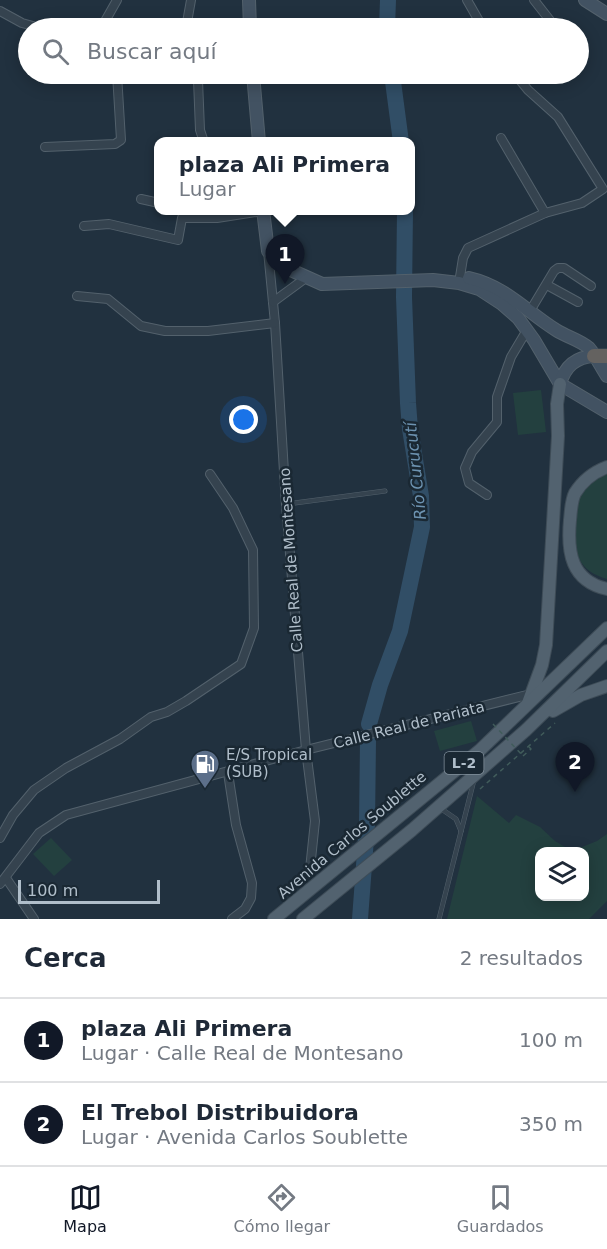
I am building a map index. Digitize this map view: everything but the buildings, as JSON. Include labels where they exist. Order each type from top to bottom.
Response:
[{"type":"main road","points":[[249,0],[250,18]]},
{"type":"main road","points":[[585,0],[607,14]]},
{"type":"main road","points":[[254,84],[259,137]]},
{"type":"main road","points":[[264,215],[268,251],[284,267],[308,278],[433,277],[480,281],[502,290],[559,332],[601,356],[607,376]]},
{"type":"main road","points":[[460,280],[491,296],[511,311],[527,330],[560,384],[607,412]]},
{"type":"main road","points":[[526,707],[542,665],[546,645],[558,436],[557,404],[560,384],[565,372],[573,362],[579,358],[601,356]]},
{"type":"main road","points":[[607,467],[591,475],[575,493],[570,510],[568,542],[571,560],[580,574],[590,583],[607,589]]},
{"type":"main road","name":"Avenida Carlos Soublette","points":[[274,919],[478,751],[607,628]]},
{"type":"main road","name":"L-2","points":[[303,919],[412,830],[476,774],[536,721],[607,651]]},
{"type":"main road","points":[[536,721],[581,694],[607,686]]},
{"type":"street","points":[[107,18],[117,0]]},
{"type":"street","points":[[188,18],[191,0]]},
{"type":"street","points":[[467,0],[477,18]]},
{"type":"street","points":[[534,0],[548,18]]},
{"type":"street","points":[[0,11],[18,21]]},
{"type":"street","points":[[45,147],[115,144],[121,140],[118,84]]},
{"type":"street","points":[[198,84],[200,130],[203,137]]},
{"type":"street","points":[[460,280],[463,258],[468,248],[545,213],[582,203],[605,190],[558,117],[523,84]]},
{"type":"street","points":[[501,138],[545,213]]},
{"type":"street","points":[[141,199],[154,203]]},
{"type":"street","points":[[84,226],[109,224],[178,240],[181,215]]},
{"type":"street","points":[[190,215],[217,218],[237,215]]},
{"type":"street","name":"Calle Real de Montesano","points":[[268,251],[306,750],[315,821],[310,869]]},
{"type":"street","points":[[530,311],[558,268],[564,268],[591,286]]},
{"type":"street","points":[[273,302],[308,278]]},
{"type":"street","points":[[547,285],[578,302]]},
{"type":"street","points":[[77,296],[108,299],[141,326],[165,331],[208,331],[275,323]]},
{"type":"street","points":[[487,495],[469,483],[465,468],[472,452],[497,422],[497,398],[511,357],[527,330]]},
{"type":"street","points":[[0,838],[13,815],[34,790],[66,768],[120,739],[151,717],[186,701],[241,664],[254,628],[253,550],[233,508],[210,474]]},
{"type":"street","name":"Calle Real de Pariata","points":[[3,881],[39,833],[66,815],[228,773],[306,750],[531,694]]},
{"type":"street","points":[[228,773],[236,825],[252,883],[251,898],[244,909],[232,919]]},
{"type":"street","points":[[3,881],[34,919]]},
{"type":"lane","points":[[286,505],[385,491]]},
{"type":"lane","points":[[439,919],[476,774]]},
{"type":"lane","points":[[437,806],[456,819],[461,831]]},
{"type":"path","points":[[469,798],[554,723]]},
{"type":"path","points":[[493,724],[523,756],[531,749],[529,747]]},
{"type":"green space","points":[[541,390],[546,432],[518,435],[513,393]]},
{"type":"green space","points":[[607,473],[607,579],[589,571],[580,560],[577,552],[575,525],[580,493]]},
{"type":"green space","points":[[471,721],[477,741],[440,751],[434,731]]},
{"type":"green space","points":[[477,796],[509,823],[516,815],[540,827],[565,847],[535,847],[535,901],[589,901],[589,847],[582,847],[607,834],[607,901],[589,919],[447,919]]},
{"type":"green space","points":[[51,838],[72,860],[54,876],[33,854]]},
{"type":"waterway","name":"Río Curucutí","points":[[387,18],[388,0]]},
{"type":"waterway","name":"Río Curucutí","points":[[393,84],[400,137]]},
{"type":"waterway","name":"Río Curucutí","points":[[369,724],[380,685],[400,631],[422,527],[421,496],[408,403],[404,297],[405,215]]},
{"type":"waterway","name":"Río Curucutí","points":[[360,919],[367,825],[368,741]]},
{"type":"place","name":"plaza Ali Primera","points":[[285,284]]},
{"type":"place","name":"E/S Tropical (SUB)","points":[[205,790]]},
{"type":"place","name":"El Trebol Distribuidora","points":[[575,792]]}]
